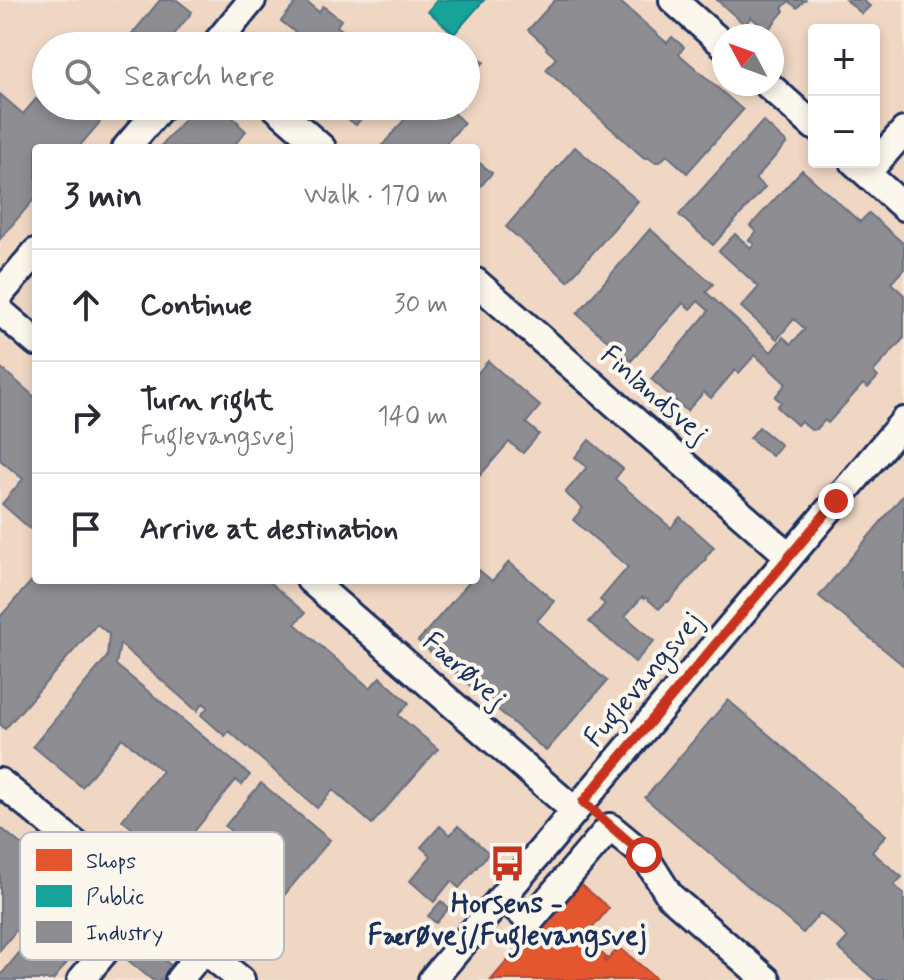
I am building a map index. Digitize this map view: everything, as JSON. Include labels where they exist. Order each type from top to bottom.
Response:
[{"type":"street","points":[[226,32],[252,0]]},
{"type":"street","points":[[673,0],[712,34]]},
{"type":"street","points":[[780,96],[808,121]]},
{"type":"street","points":[[129,144],[150,120]]},
{"type":"street","points":[[290,120],[317,144]]},
{"type":"street","points":[[880,151],[904,131]]},
{"type":"street","points":[[860,168],[904,207]]},
{"type":"street","points":[[0,294],[32,257]]},
{"type":"street","name":"Finlandsvej","points":[[480,286],[789,556]]},
{"type":"street","points":[[0,311],[32,339]]},
{"type":"street","name":"Fuglevangsvej","points":[[432,980],[904,421]]},
{"type":"street","name":"Færøvej","points":[[315,584],[579,807],[644,855],[670,896],[767,980]]},
{"type":"street","points":[[0,782],[61,832]]},
{"type":"street","points":[[503,896],[530,921],[610,827]]},
{"type":"street","points":[[81,980],[98,960]]},
{"type":"street","points":[[179,980],[195,960]]},
{"type":"street","points":[[217,960],[241,980]]},
{"type":"shaded area","points":[[0,0],[904,0],[904,980],[0,980]]},
{"type":"building: Shops","points":[[576,880],[609,908],[584,938],[607,958],[604,960],[606,962],[619,947],[658,980],[491,980]]},
{"type":"building: Public","points":[[437,0],[484,0],[456,32],[452,32],[428,11]]},
{"type":"building: Industry","points":[[160,0],[177,0],[192,12],[176,32],[134,32]]},
{"type":"building: Industry","points":[[298,0],[304,0],[319,12],[323,6],[341,20],[337,26],[345,32],[295,32],[281,21]]},
{"type":"building: Industry","points":[[555,0],[618,0],[667,43],[672,37],[684,47],[679,54],[712,83],[712,96],[727,96],[743,110],[687,173],[667,155],[660,162],[654,162],[644,158],[546,70],[556,58],[528,30]]},
{"type":"building: Industry","points":[[717,0],[805,0],[797,8],[789,1],[773,24],[759,24],[751,17],[744,24]]},
{"type":"building: Industry","points":[[846,0],[862,0],[870,6],[862,14]]},
{"type":"building: Industry","points":[[0,94],[23,114],[32,104],[32,120],[98,120],[100,122],[81,144],[32,144],[32,202],[0,239]]},
{"type":"building: Industry","points":[[184,120],[236,120],[246,131],[235,144],[163,144]]},
{"type":"building: Industry","points":[[404,120],[461,120],[464,123],[446,144],[383,144]]},
{"type":"building: Industry","points":[[763,121],[787,143],[755,179],[765,187],[713,245],[679,215]]},
{"type":"building: Industry","points":[[575,147],[638,201],[568,281],[506,227]]},
{"type":"building: Industry","points":[[480,163],[492,173],[480,187]]},
{"type":"building: Industry","points":[[802,170],[860,222],[869,213],[904,244],[904,269],[891,283],[904,295],[904,338],[873,372],[878,377],[868,388],[863,384],[828,423],[825,420],[817,429],[811,430],[801,421],[797,425],[777,407],[781,402],[775,397],[786,384],[755,355],[739,373],[735,370],[711,398],[704,392],[687,411],[651,379],[709,311],[698,301],[690,309],[683,303],[631,361],[577,314],[650,229],[713,284],[706,292],[771,352],[783,337],[791,344],[805,329],[794,319],[777,339],[741,307],[759,287],[719,251],[735,234],[751,248],[754,244],[749,240],[756,232],[750,226]]},
{"type":"building: Industry","points":[[488,361],[540,406],[526,423],[539,434],[523,453],[509,442],[480,475],[480,370]]},
{"type":"building: Industry","points":[[0,367],[32,395],[32,530],[2,504],[23,479],[0,460]]},
{"type":"building: Industry","points":[[759,427],[781,445],[772,456],[750,438]]},
{"type":"building: Industry","points":[[589,440],[623,469],[615,479],[671,528],[680,517],[714,547],[659,609],[642,597],[625,616],[654,641],[635,662],[589,622],[605,604],[600,600],[628,567],[573,520],[583,508],[565,493],[587,467],[575,457]]},
{"type":"building: Industry","points":[[904,494],[904,666],[819,596]]},
{"type":"building: Industry","points":[[509,562],[554,601],[537,621],[607,681],[546,751],[418,641],[468,584],[480,584],[480,571],[492,581]]},
{"type":"building: Industry","points":[[32,581],[32,584],[272,584],[305,613],[295,624],[370,688],[380,677],[409,703],[398,715],[438,749],[372,824],[333,790],[317,808],[229,731],[225,736],[201,715],[208,707],[203,703],[197,711],[120,644],[116,665],[250,775],[242,785],[236,780],[194,832],[137,832],[122,820],[162,771],[122,738],[82,787],[33,746],[107,657],[109,634],[97,624],[5,729],[0,724],[0,617]]},
{"type":"building: Industry","points":[[728,700],[886,835],[872,852],[902,877],[894,885],[904,894],[904,980],[875,980],[838,948],[848,937],[820,913],[803,933],[645,798]]},
{"type":"building: Industry","points":[[261,783],[330,840],[284,896],[284,832],[232,832],[225,826]]},
{"type":"building: Industry","points":[[440,826],[450,835],[458,826],[489,853],[459,888],[451,881],[434,902],[410,881],[431,856],[421,847]]},
{"type":"building: Industry","points":[[0,827],[20,844],[20,926],[0,950]]},
{"type":"building: Industry","points":[[441,901],[449,908],[436,923],[428,916]]},
{"type":"building: Industry","points":[[20,952],[20,960],[69,960],[53,980],[0,980]]},
{"type":"building: Industry","points":[[128,960],[164,960],[175,969],[166,980],[152,980]]},
{"type":"place","name":"Horsens - Færøvej/Fuglevangsvej","points":[[507,864]]},
{"type":"route","points":[[644,855],[583,802],[836,501]]}]
